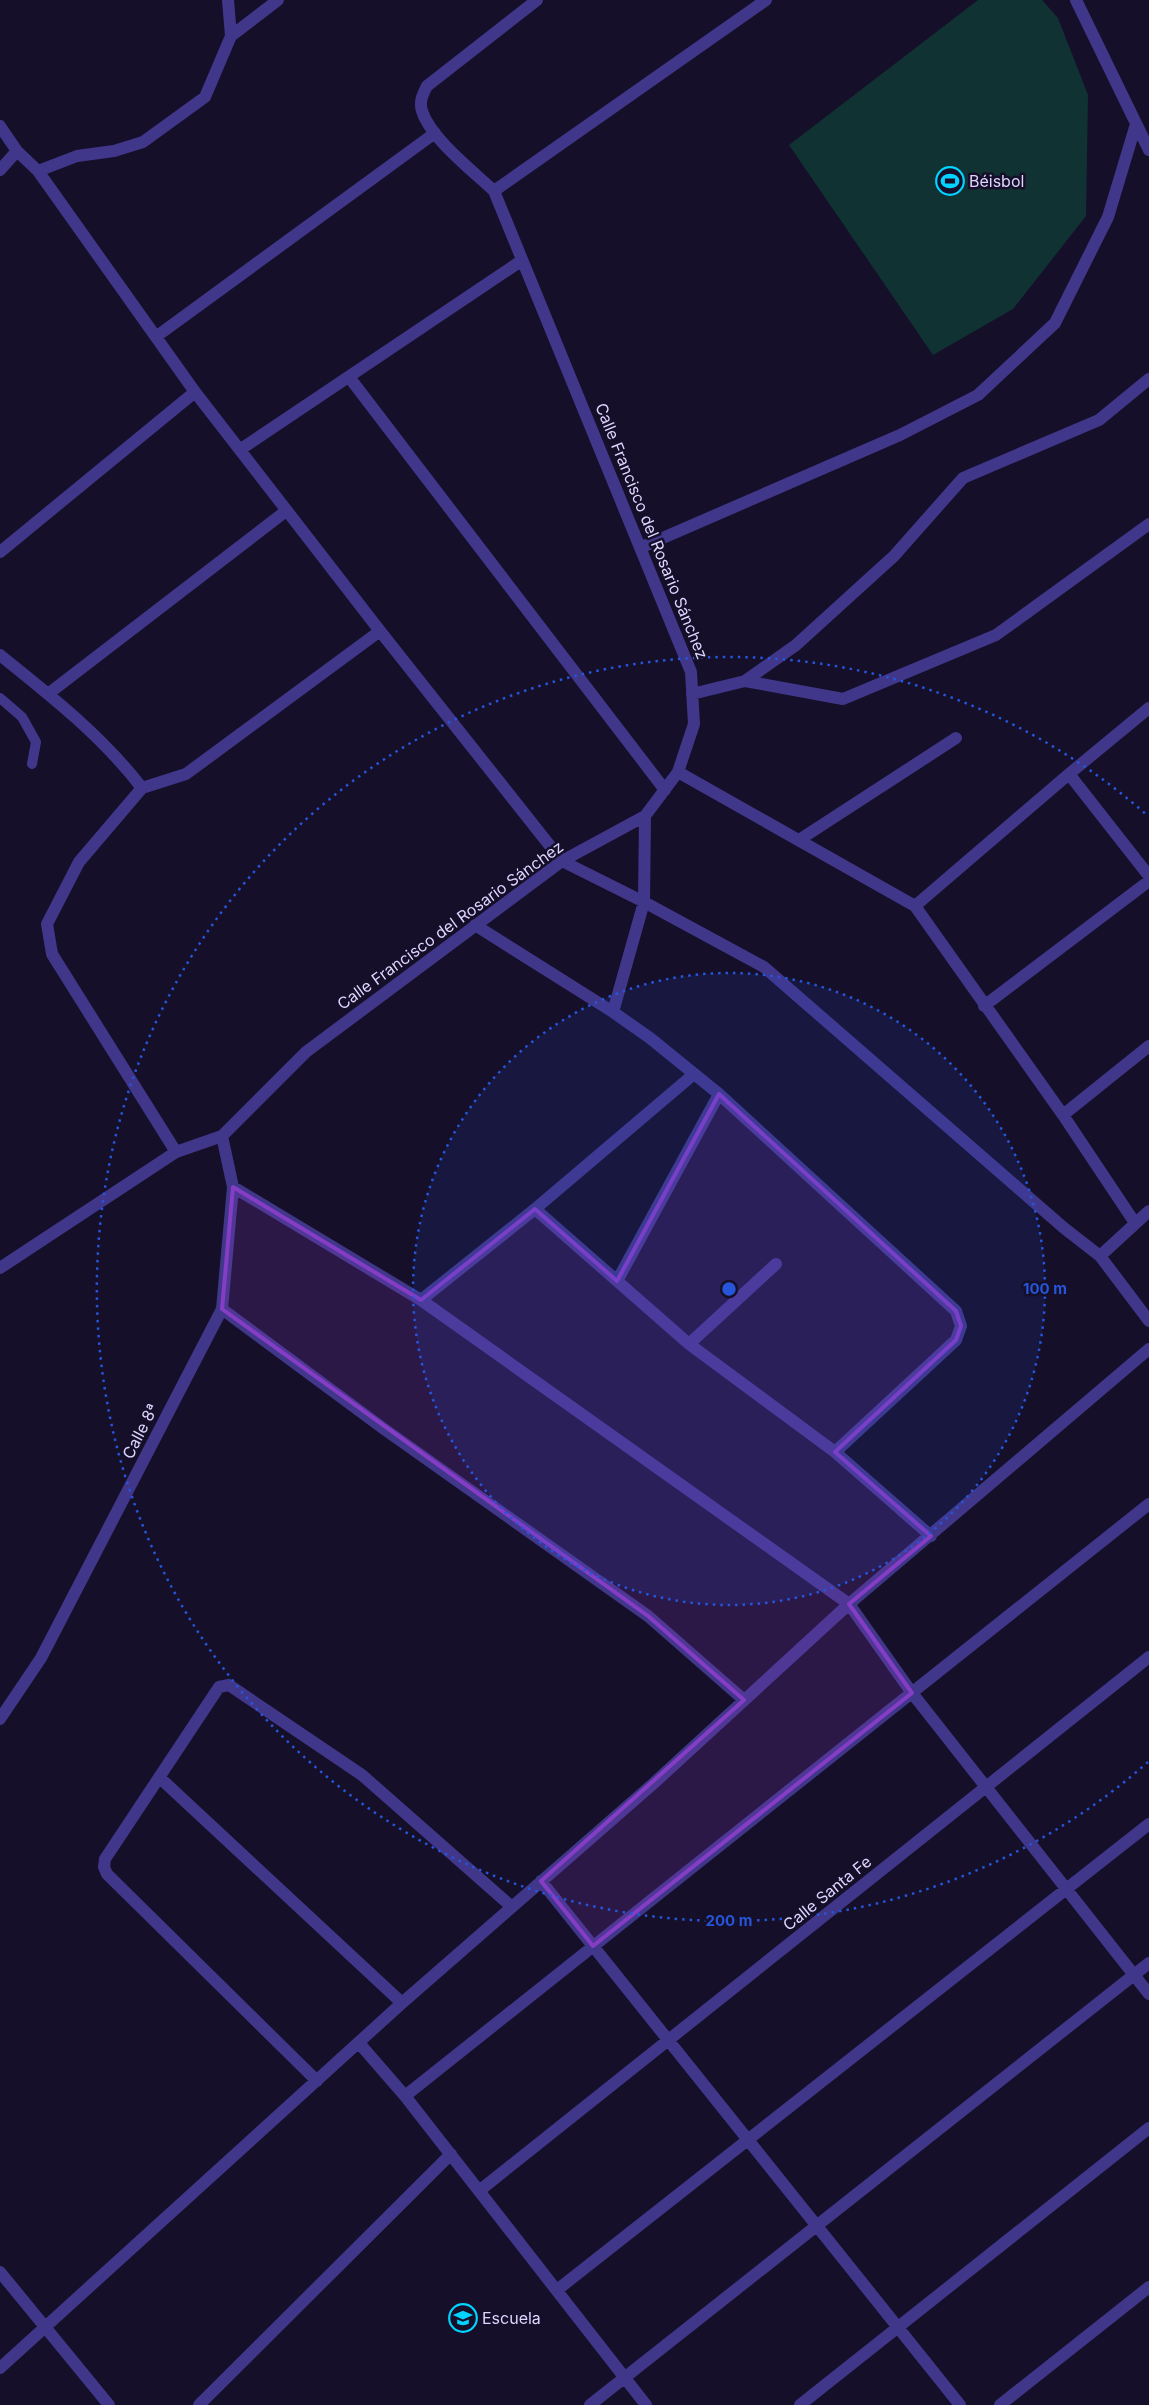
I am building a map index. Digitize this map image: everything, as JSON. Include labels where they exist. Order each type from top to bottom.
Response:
[{"type":"street","points":[[228,0],[232,36]]},
{"type":"street","points":[[38,171],[77,156],[114,151],[143,142],[205,97],[232,36],[278,0]]},
{"type":"street","points":[[537,0],[427,86],[421,97],[422,111],[434,133],[494,191],[766,0]]},
{"type":"street","points":[[1076,0],[1149,150]]},
{"type":"street","points":[[642,547],[900,435],[978,395],[1055,323],[1108,217],[1136,124]]},
{"type":"street","points":[[0,126],[17,151],[38,171],[195,392],[241,449],[286,511],[562,861],[644,902],[764,967],[1064,1228],[1100,1256],[1149,1321]]},
{"type":"street","points":[[157,336],[434,133]]},
{"type":"street","points":[[0,170],[17,151]]},
{"type":"street","name":"Calle Francisco del Rosario Sánchez","points":[[0,1268],[176,1152],[222,1136],[306,1052],[562,861],[645,816],[678,772],[694,724],[691,672],[642,547],[494,191]]},
{"type":"street","points":[[241,449],[522,261]]},
{"type":"street","points":[[348,377],[665,790]]},
{"type":"street","points":[[692,694],[744,681],[796,645],[894,556],[963,478],[1099,420],[1149,379]]},
{"type":"street","points":[[0,552],[195,392]]},
{"type":"street","points":[[48,694],[286,511]]},
{"type":"street","points":[[744,681],[843,699],[996,635],[1149,524]]},
{"type":"street","points":[[176,1152],[52,954],[47,924],[79,862],[142,788],[186,774],[380,631]]},
{"type":"street","points":[[0,655],[48,694],[99,741],[130,772],[142,788]]},
{"type":"street","points":[[915,906],[1149,708]]},
{"type":"street","points":[[799,840],[956,738]]},
{"type":"street","points":[[678,772],[915,906],[1062,1115],[1135,1223]]},
{"type":"street","points":[[1069,774],[1149,876]]},
{"type":"street","points":[[613,1012],[644,902],[645,816]]},
{"type":"street","points":[[984,1006],[1149,881]]},
{"type":"street","points":[[475,925],[613,1012],[719,1094],[956,1311],[961,1326],[956,1340],[835,1452]]},
{"type":"street","points":[[1062,1115],[1149,1046]]},
{"type":"street","points":[[421,1300],[535,1209],[694,1074]]},
{"type":"street","points":[[617,1281],[719,1094]]},
{"type":"street","name":"Calle 8ª","points":[[0,1720],[41,1658],[222,1309],[233,1187],[222,1136]]},
{"type":"street","points":[[233,1187],[421,1300],[849,1604],[912,1693],[1149,1994]]},
{"type":"street","points":[[535,1209],[689,1344],[835,1452],[931,1536]]},
{"type":"street","points":[[1100,1256],[1149,1211]]},
{"type":"street","points":[[689,1344],[776,1264]]},
{"type":"street","points":[[222,1309],[384,1429],[648,1616],[744,1700]]},
{"type":"street","points":[[0,2368],[402,2003],[654,1782],[849,1604],[1149,1349]]},
{"type":"street","points":[[405,2096],[1149,1504]]},
{"type":"street","name":"Calle Santa Fe","points":[[479,2191],[1149,1657]]},
{"type":"street","points":[[316,2081],[107,1874],[104,1867],[105,1859],[219,1687],[229,1684],[362,1775],[512,1907]]},
{"type":"street","points":[[159,1777],[402,2003]]},
{"type":"street","points":[[557,2290],[1149,1824]]},
{"type":"street","points":[[541,1881],[960,2405]]},
{"type":"street","points":[[590,2405],[1149,1963]]},
{"type":"street","points":[[359,2043],[405,2096],[451,2154],[646,2405]]},
{"type":"street","points":[[800,2405],[1149,2128]]},
{"type":"street","points":[[199,2405],[451,2154]]},
{"type":"street","points":[[0,2272],[43,2327],[109,2405]]},
{"type":"street","points":[[1000,2405],[1149,2288]]},
{"type":"lane","points":[[0,698],[22,717],[36,742],[32,764]]},
{"type":"highlighted area","points":[[719,1094],[956,1311],[961,1326],[956,1340],[835,1452],[931,1536],[849,1604],[912,1693],[593,1946],[541,1881],[744,1700],[648,1616],[222,1309],[233,1187],[421,1300],[535,1209],[617,1281]]},
{"type":"green space","name":"Béisbol","points":[[978,0],[1042,0],[1058,18],[1088,95],[1086,216],[1013,309],[933,355],[789,145]]},
{"type":"place","name":"Béisbol","points":[[950,181]]},
{"type":"place","name":"Escuela","points":[[463,2318]]}]
